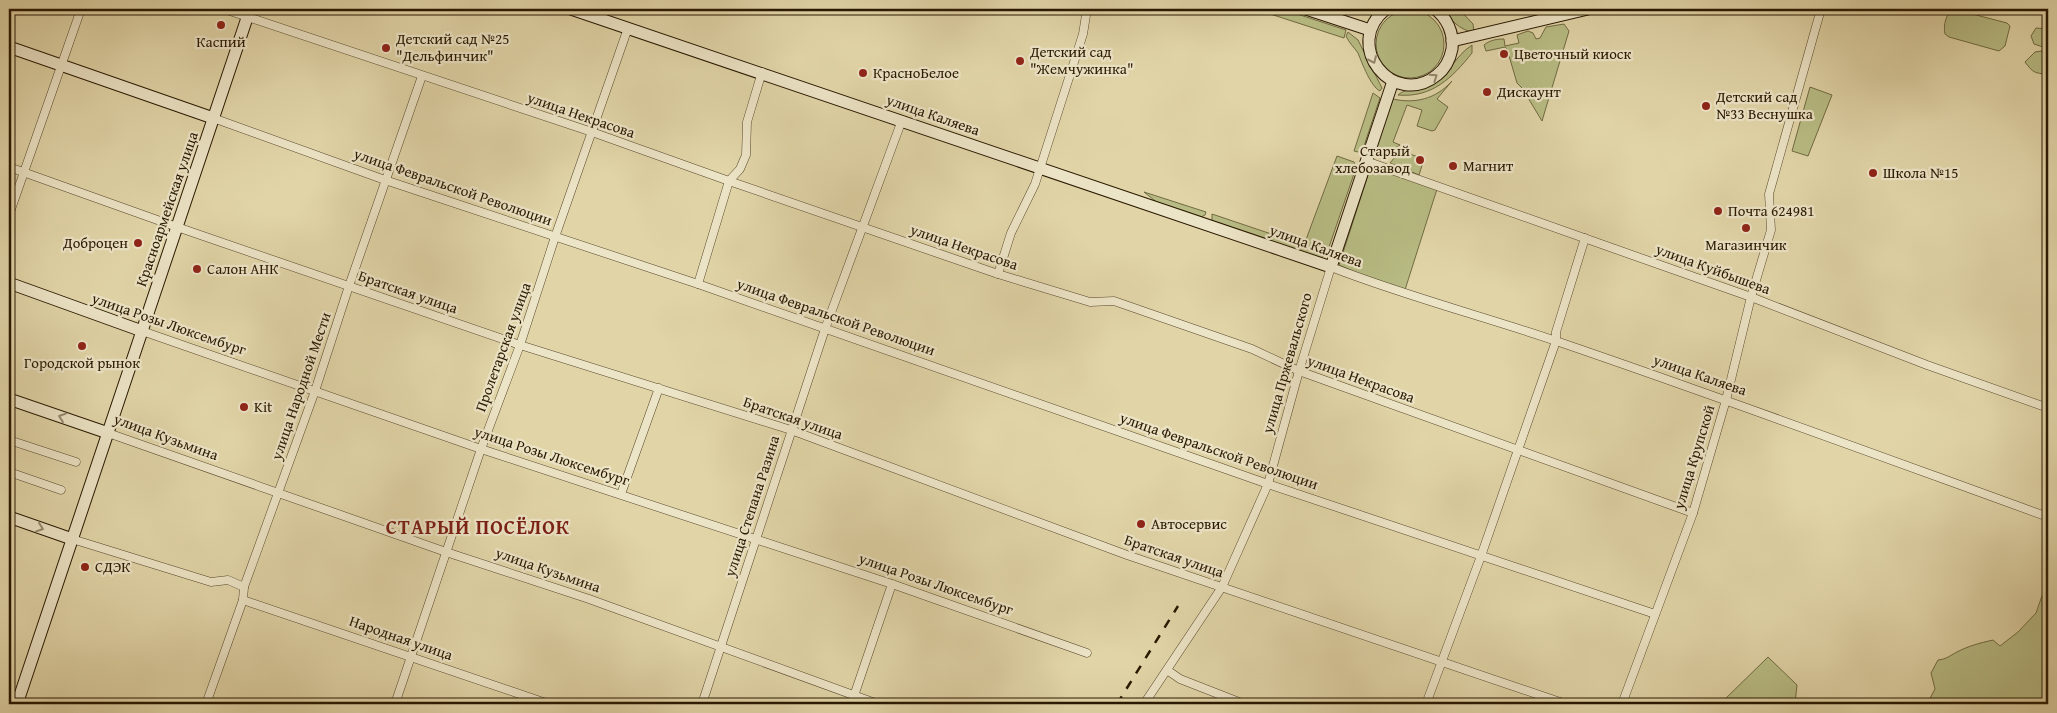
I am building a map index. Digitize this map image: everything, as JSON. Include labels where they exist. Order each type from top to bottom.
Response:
[{"type":"street","points":[[9,215],[81,9]]},
{"type":"street","name":"улица Некрасова","points":[[224,9],[249,13],[422,76],[592,132],[998,274],[1090,302],[1114,301],[1252,349],[1299,371],[1692,513]]},
{"type":"street","name":"улица Каляева","points":[[572,9],[1041,167],[1438,305],[1556,341],[1726,400],[2048,517]]},
{"type":"street","points":[[998,274],[1011,232],[1035,184],[1041,167],[1083,34],[1086,9]]},
{"type":"street","points":[[1306,9],[1370,30]]},
{"type":"street","points":[[1386,9],[1375,20],[1370,30],[1368,46],[1372,60],[1379,71],[1393,81],[1403,84],[1416,84],[1435,77],[1448,61],[1452,41],[1446,21],[1435,9]]},
{"type":"street","points":[[1452,41],[1588,9]]},
{"type":"street","name":"улица Крупской","points":[[1622,704],[1692,513],[1726,400],[1751,296],[1771,230],[1769,194],[1821,9]]},
{"type":"street","name":"Красноармейская улица","points":[[18,704],[249,13]]},
{"type":"street","name":"Пролетарская улица","points":[[394,704],[481,449],[520,345],[628,28]]},
{"type":"street","name":"улица Февральской Революции","points":[[9,47],[385,180],[698,284],[1268,484],[1655,614]]},
{"type":"street","points":[[698,284],[729,181],[740,169],[746,155],[746,122],[762,72]]},
{"type":"street","name":"улица Народной Мести","points":[[206,704],[243,600],[244,586],[316,391],[349,286],[422,76]]},
{"type":"street","name":"улица Пржевальского","points":[[1144,704],[1222,587],[1268,484],[1299,371],[1331,267],[1393,81]]},
{"type":"street","name":"улица Степана Разина","points":[[702,704],[825,330],[902,120]]},
{"type":"street","name":"улица Куйбышева","points":[[1366,161],[1751,296],[1927,365],[2048,408]]},
{"type":"street","name":"Братская улица","points":[[9,167],[520,345],[792,430],[1127,555],[1566,704]]},
{"type":"street","points":[[1426,704],[1481,556],[1556,341],[1556,332],[1586,238]]},
{"type":"street","name":"улица Розы Люксембург","points":[[9,283],[481,449],[892,584],[1087,653]]},
{"type":"street","points":[[622,494],[659,388]]},
{"type":"street","name":"улица Кузьмина","points":[[9,399],[722,647],[878,704]]},
{"type":"street","points":[[9,440],[76,462]]},
{"type":"street","points":[[9,472],[61,490]]},
{"type":"street","points":[[9,517],[72,539],[211,582],[228,580],[244,586]]},
{"type":"street","points":[[854,696],[892,584]]},
{"type":"street","name":"Народная улица","points":[[243,600],[548,704]]},
{"type":"street","points":[[1167,670],[1180,679],[1244,704]]},
{"type":"green space","points":[[1255,9],[1282,9],[1346,30],[1344,38]]},
{"type":"green space","points":[[1443,9],[1459,9],[1473,24],[1474,32],[1460,27]]},
{"type":"green space","points":[[1953,9],[2007,23],[2010,26],[2005,46],[1999,51],[1949,37],[1944,31],[1945,23]]},
{"type":"green space","points":[[1410,10],[1423,13],[1434,20],[1441,31],[1444,44],[1441,57],[1434,68],[1423,75],[1410,78],[1397,75],[1386,68],[1379,57],[1376,44],[1379,31],[1386,20],[1397,13]]},
{"type":"green space","points":[[1564,24],[1569,31],[1542,121],[1517,83],[1507,49],[1505,47],[1486,51],[1484,45],[1501,39],[1504,39],[1505,46],[1519,43],[1517,35],[1528,31],[1533,33],[1536,39],[1540,38],[1546,27]]},
{"type":"green space","points":[[2036,28],[2048,29],[2048,75],[2035,72],[2025,62],[2035,52],[2042,51],[2043,47],[2034,44],[2031,36]]},
{"type":"green space","points":[[1348,32],[1358,40],[1382,88],[1380,91],[1370,80],[1358,53],[1347,38]]},
{"type":"green space","points":[[1472,45],[1472,53],[1449,78],[1431,90],[1410,95],[1398,95],[1405,91],[1432,85]]},
{"type":"green space","points":[[1452,81],[1437,99],[1448,107],[1435,130],[1432,131],[1417,126],[1422,110],[1407,105],[1393,142],[1400,145],[1381,157],[1373,157],[1393,99],[1409,101],[1425,99],[1439,92]]},
{"type":"green space","points":[[1810,87],[1832,95],[1808,156],[1792,151]]},
{"type":"green space","points":[[1373,93],[1380,98],[1363,149],[1358,152],[1354,151]]},
{"type":"green space","points":[[1407,153],[1424,159],[1419,175],[1390,163],[1395,157]]},
{"type":"green space","points":[[1337,156],[1354,162],[1356,168],[1327,253],[1321,258],[1212,221],[1212,214],[1304,245]]},
{"type":"green space","points":[[1371,166],[1437,189],[1404,293],[1339,265]]},
{"type":"green space","points":[[1144,192],[1206,212],[1205,215],[1201,217],[1159,204]]},
{"type":"green space","points":[[2044,590],[2048,590],[2048,704],[1927,704],[1935,689],[1931,673],[1938,660],[1970,646],[1993,640],[2000,646],[2018,632],[2036,613]]},
{"type":"green space","points":[[1768,657],[1797,685],[1795,704],[1720,704]]},
{"type":"railway","points":[[1117,704],[1178,606]]},
{"type":"place","name":"Каспий","points":[[221,25]]},
{"type":"place","name":"Детский сад №25 \"Дельфинчик\"","points":[[386,48]]},
{"type":"place","name":"Цветочный киоск","points":[[1504,54]]},
{"type":"place","name":"Детский сад \"Жемчужинка\"","points":[[1020,61]]},
{"type":"place","name":"КрасноБелое","points":[[863,73]]},
{"type":"place","name":"Дискаунт","points":[[1487,92]]},
{"type":"place","name":"Детский сад №33 Веснушка","points":[[1706,106]]},
{"type":"place","name":"Старый хлебозавод","points":[[1420,160]]},
{"type":"place","name":"Магнит","points":[[1453,166]]},
{"type":"place","name":"Школа №15","points":[[1873,173]]},
{"type":"place","name":"Почта 624981","points":[[1718,211]]},
{"type":"place","name":"Магазинчик","points":[[1746,228]]},
{"type":"place","name":"Доброцен","points":[[138,243]]},
{"type":"place","name":"Салон АНК","points":[[197,269]]},
{"type":"place","name":"Городской рынок","points":[[82,346]]},
{"type":"place","name":"Kit","points":[[244,407]]},
{"type":"place","name":"Автосервис","points":[[1141,524]]},
{"type":"place","name":"СДЭК","points":[[85,567]]},
{"type":"district","name":"СТАРЫЙ ПОСЁЛОК","points":[[478,527]]}]
